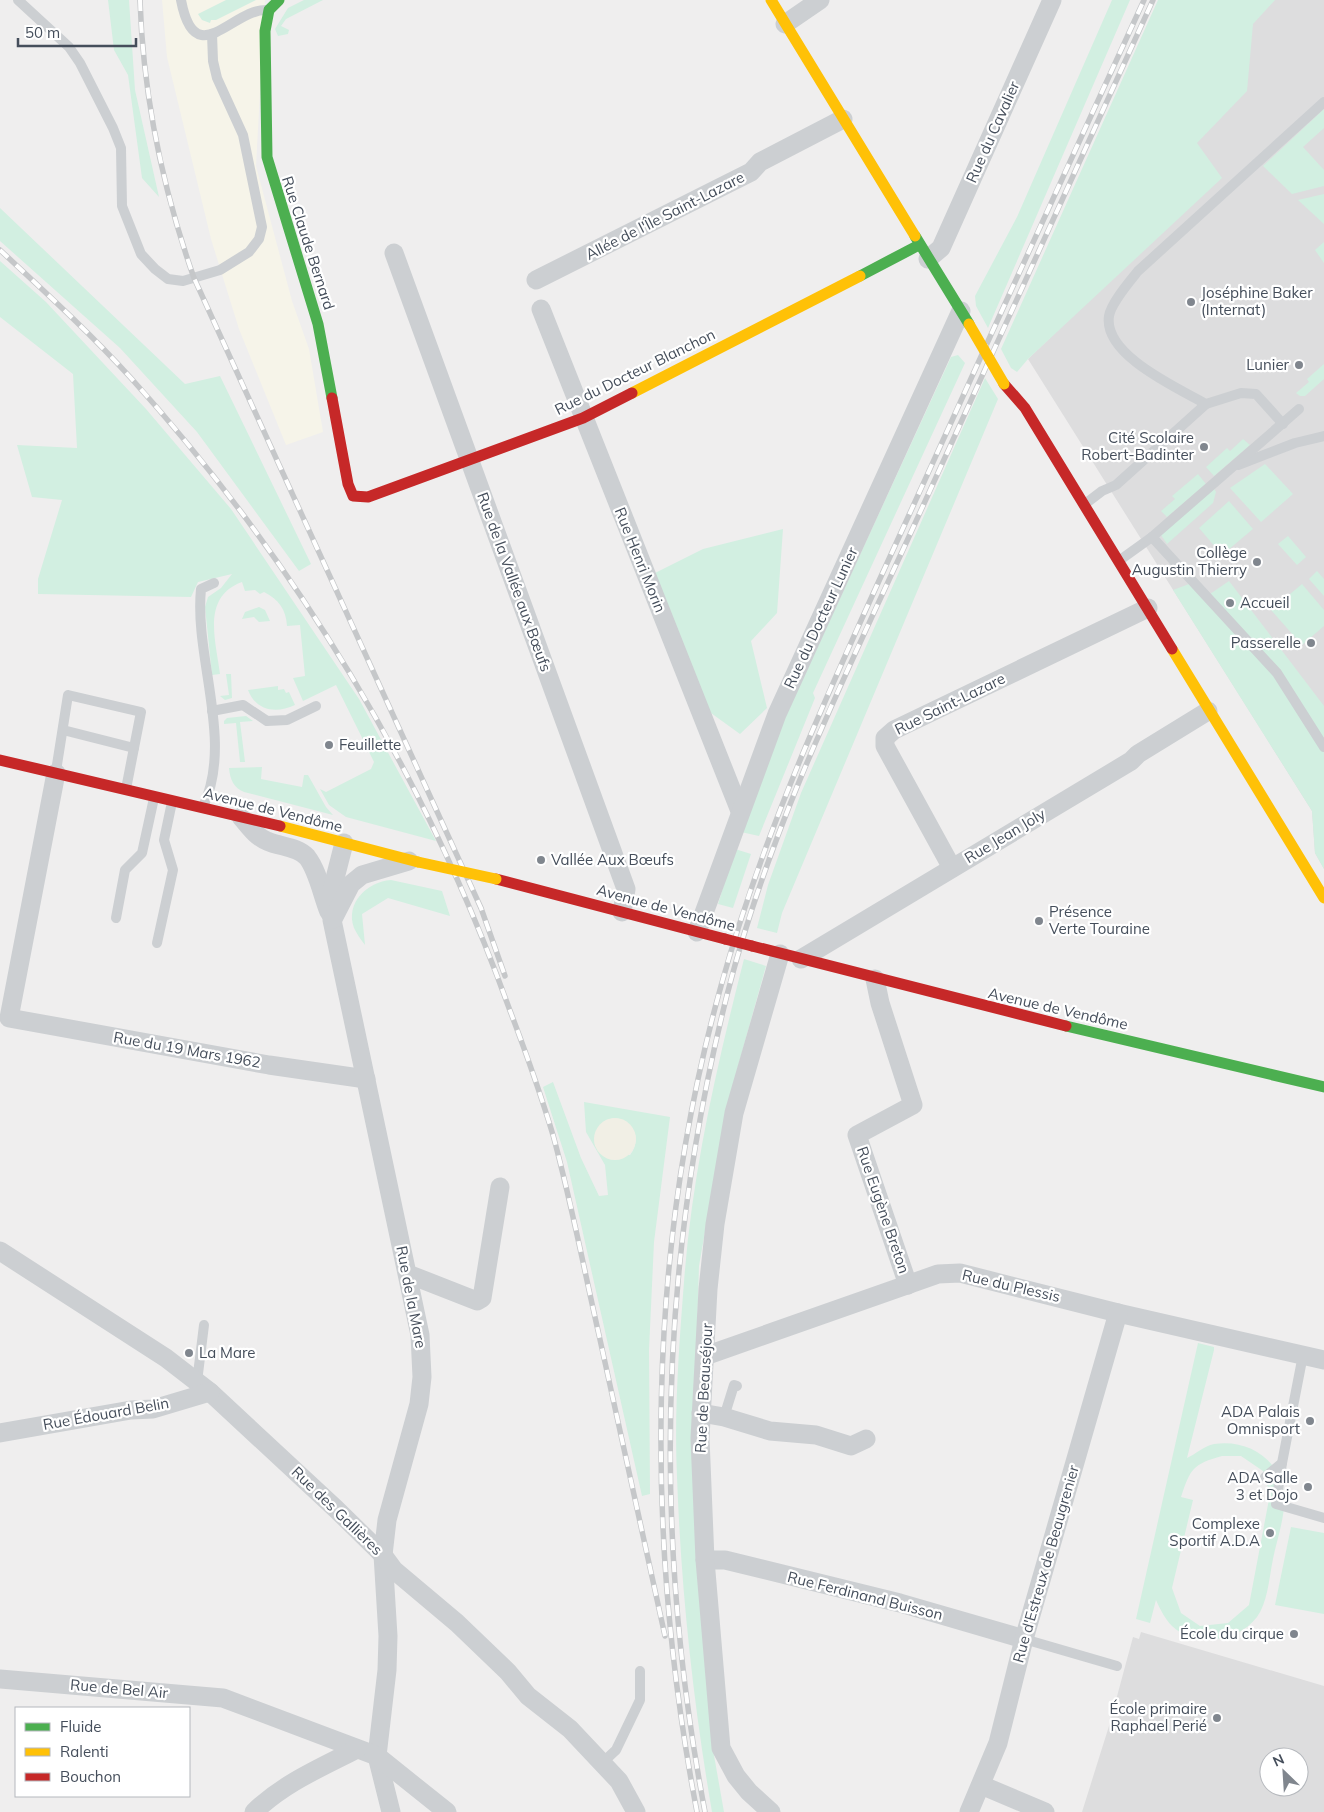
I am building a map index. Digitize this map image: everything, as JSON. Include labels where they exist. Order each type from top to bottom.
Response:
[{"type":"main road","name":"Rue Claude Bernard","points":[[278,0],[270,10],[265,31],[265,135],[267,157],[318,324],[348,484],[353,496]]},
{"type":"main road","points":[[771,0],[1004,384],[1024,408],[1084,504],[1208,711],[1324,898]]},
{"type":"main road","name":"Rue du Docteur Blanchon","points":[[353,496],[368,496],[469,461],[583,418],[924,252]]},
{"type":"main road","name":"Avenue de Vendôme","points":[[0,760],[241,817],[414,862],[496,879],[875,979],[1324,1087]]},
{"type":"street","points":[[785,24],[820,0]]},
{"type":"street","name":"Rue du Cavalier","points":[[924,252],[941,248],[1052,0]]},
{"type":"street","name":"Allée de l'Île Saint-Lazare","points":[[536,280],[751,172],[760,162],[843,119]]},
{"type":"street","name":"Rue de la Vallée aux Bœufs","points":[[394,253],[626,889],[622,912]]},
{"type":"street","name":"Rue Henri Morin","points":[[541,309],[740,811]]},
{"type":"street","name":"Rue du Docteur Lunier","points":[[697,932],[777,714],[965,318]]},
{"type":"street","name":"Rue Saint-Lazare","points":[[952,868],[885,746],[885,738],[894,730],[1148,608]]},
{"type":"street","name":"Rue Jean Joly","points":[[801,960],[1131,760],[1208,711]]},
{"type":"street","name":"Rue du 19 Mars 1962","points":[[56,773],[4,1018],[269,1065],[366,1079]]},
{"type":"street","points":[[241,817],[258,836],[266,841],[296,849],[306,856],[313,866],[332,920]]},
{"type":"street","name":"Rue de la Mare","points":[[344,843],[332,890],[332,920],[420,1335],[422,1377],[410,1441],[387,1520],[384,1555],[388,1636],[387,1670],[377,1756],[391,1812]]},
{"type":"street","points":[[332,920],[351,884],[362,875],[414,862]]},
{"type":"street","name":"Rue de Beauséjour","points":[[771,1812],[749,1792],[736,1776],[721,1748],[705,1560],[700,1413],[715,1224],[734,1113],[780,954]]},
{"type":"street","name":"Rue Eugène Breton","points":[[875,979],[880,1003],[913,1105],[857,1135],[908,1285]]},
{"type":"street","points":[[408,1274],[477,1301],[482,1298],[500,1187]]},
{"type":"street","name":"Rue des Gallières","points":[[0,1251],[166,1358],[204,1387],[384,1555],[394,1570],[457,1624],[508,1672],[528,1696],[570,1729],[619,1781],[636,1812]]},
{"type":"street","name":"Rue du Plessis","points":[[705,1356],[938,1274],[960,1273],[1118,1313],[1324,1360]]},
{"type":"street","name":"Rue d'Estreux de Beaugrenier","points":[[970,1812],[998,1743],[1024,1639],[1118,1313]]},
{"type":"street","name":"Rue Édouard Belin","points":[[0,1433],[131,1410],[153,1409],[204,1387]]},
{"type":"street","points":[[700,1413],[724,1417],[770,1431],[816,1435],[851,1446],[866,1439]]},
{"type":"street","name":"Rue Ferdinand Buisson","points":[[705,1560],[725,1560],[900,1603],[1024,1639]]},
{"type":"street","name":"Rue de Bel Air","points":[[0,1679],[223,1698],[377,1756],[447,1812]]},
{"type":"street","points":[[254,1812],[272,1794],[291,1782],[357,1749]]},
{"type":"street","points":[[981,1785],[1045,1812]]},
{"type":"lane","points":[[18,0],[69,47],[80,63],[121,148],[122,206],[141,254],[168,279],[183,281],[235,262],[249,252],[259,239],[262,227],[244,135],[218,78],[213,61],[212,34]]},
{"type":"lane","points":[[181,0],[183,12],[194,32],[201,34],[212,34],[258,11],[270,10]]},
{"type":"lane","points":[[1206,404],[1127,356],[1112,337],[1109,316],[1122,292],[1138,271],[1324,102]]},
{"type":"lane","points":[[1084,504],[1116,484],[1206,404],[1241,392],[1256,394],[1283,424]]},
{"type":"lane","points":[[1119,561],[1152,537],[1299,409]]},
{"type":"lane","points":[[1232,467],[1295,442],[1324,436]]},
{"type":"lane","points":[[1152,537],[1277,673],[1324,747]]},
{"type":"lane","points":[[203,808],[214,770],[212,711],[199,610],[201,589],[214,583]]},
{"type":"lane","points":[[56,773],[68,695],[142,712],[126,790]]},
{"type":"lane","points":[[212,711],[243,705],[267,721],[287,720],[316,706]]},
{"type":"lane","points":[[63,730],[134,748]]},
{"type":"lane","points":[[116,918],[125,870],[142,852],[154,796]]},
{"type":"lane","points":[[157,944],[173,870],[164,840],[172,801]]},
{"type":"lane","points":[[204,1325],[204,1387]]},
{"type":"lane","points":[[1303,1355],[1282,1462],[1276,1504],[1324,1518]]},
{"type":"lane","points":[[724,1417],[734,1385],[737,1386]]},
{"type":"lane","points":[[1265,1477],[1282,1462]]},
{"type":"lane","points":[[1024,1639],[1117,1666]]},
{"type":"lane","points":[[601,1764],[616,1750],[640,1700],[640,1671]]},
{"type":"shaded area","points":[[162,0],[265,0],[256,166],[292,301],[309,349],[323,432],[286,445],[239,329],[211,239],[167,57]]},
{"type":"shaded area","name":"Cité Scolaire Robert-Badinter","points":[[1201,0],[1324,0],[1324,869],[1315,853],[1312,811],[1028,359],[1050,338]]},
{"type":"shaded area","name":"École primaire Raphael Perié","points":[[1141,1632],[1324,1686],[1324,1812],[1082,1812],[1109,1726],[1133,1637],[1139,1639]]},
{"type":"green space","points":[[108,0],[129,0],[135,90],[159,197],[142,178],[128,75],[114,50]]},
{"type":"green space","points":[[226,0],[256,0],[216,20],[211,20],[210,23],[202,20],[198,14]]},
{"type":"green space","points":[[304,0],[323,0],[286,19],[281,26],[289,30],[288,34],[278,36],[275,29],[288,8]]},
{"type":"green space","points":[[1112,0],[1130,0],[988,328],[976,306],[975,296],[1017,217]]},
{"type":"green space","points":[[1158,0],[1275,0],[1253,24],[1247,91],[1197,143],[1222,178],[1028,359],[1017,372],[1011,368],[1001,349]]},
{"type":"green space","points":[[1324,109],[1324,128],[1303,147],[1324,170],[1324,186],[1292,194],[1263,166]]},
{"type":"green space","points":[[1324,194],[1324,224],[1298,200]]},
{"type":"green space","points":[[0,208],[185,384],[220,376],[311,564],[299,571],[197,432],[120,348],[0,241]]},
{"type":"green space","points":[[1324,242],[1324,263],[1315,250]]},
{"type":"green space","points":[[0,261],[46,302],[146,409],[231,509],[359,699],[436,841],[346,817],[329,805],[320,789],[326,792],[371,769],[374,762],[336,685],[303,701],[293,678],[305,676],[300,625],[287,626],[281,606],[269,595],[264,592],[260,594],[255,590],[245,591],[242,582],[229,589],[221,598],[216,609],[214,621],[220,674],[212,675],[205,607],[208,597],[221,588],[232,574],[198,582],[191,597],[38,594],[38,579],[62,500],[32,497],[17,445],[77,448],[73,374],[0,317]]},
{"type":"green space","points":[[958,355],[965,363],[813,693],[815,698],[759,836],[741,832],[766,759],[951,357]]},
{"type":"green space","points":[[1324,364],[1324,379],[1305,396],[1300,396],[1296,393],[1309,382],[1307,379]]},
{"type":"green space","points":[[985,378],[998,399],[782,913],[777,933],[757,928],[768,885],[801,793]]},
{"type":"green space","points":[[1243,439],[1250,445],[1214,476],[1206,467],[1227,448],[1230,451]]},
{"type":"green space","points":[[1265,464],[1293,494],[1261,522],[1230,488]]},
{"type":"green space","points":[[1198,474],[1206,484],[1167,517],[1161,511],[1175,499],[1172,496]]},
{"type":"green space","points":[[1213,487],[1216,492],[1213,503],[1167,544],[1161,535]]},
{"type":"green space","points":[[1229,501],[1253,529],[1222,555],[1199,528]]},
{"type":"green space","points":[[783,529],[777,613],[751,641],[767,708],[740,734],[704,708],[651,575],[703,549]]},
{"type":"green space","points":[[1288,536],[1306,557],[1297,565],[1278,544]]},
{"type":"green space","points":[[1317,571],[1324,579],[1324,596],[1309,579]]},
{"type":"green space","points":[[1197,581],[1210,594],[1229,581],[1324,706],[1324,869],[1315,853],[1312,811],[1173,590]]},
{"type":"green space","points":[[1302,584],[1324,610],[1324,626],[1302,645],[1271,610]]},
{"type":"green space","points":[[259,607],[265,610],[270,621],[259,622],[254,617],[242,619],[245,612]]},
{"type":"green space","points":[[226,674],[231,674],[232,698],[225,700],[220,696],[229,695]]},
{"type":"green space","points":[[278,686],[278,690],[284,689],[286,693],[289,692],[295,705],[274,710],[267,709],[256,702],[248,690]]},
{"type":"green space","points":[[246,716],[253,721],[240,722],[245,762],[240,762],[236,723],[224,724],[224,721],[227,718]]},
{"type":"green space","points":[[262,767],[261,779],[302,787],[304,775],[308,775],[326,807],[333,815],[244,792],[235,786],[230,776],[229,768]]},
{"type":"green space","points":[[735,849],[751,854],[733,908],[718,904]]},
{"type":"green space","points":[[391,880],[442,891],[450,916],[388,898],[362,914],[365,945],[354,928],[352,919],[355,902],[366,889]]},
{"type":"green space","points":[[744,959],[766,966],[727,1106],[699,1266],[695,1401],[712,1744],[724,1812],[712,1812],[699,1729],[685,1603],[676,1453],[677,1404],[684,1282],[699,1160],[715,1079]]},
{"type":"green space","points":[[553,1082],[581,1158],[599,1196],[608,1195],[605,1165],[586,1132],[584,1102],[670,1117],[654,1242],[649,1350],[650,1494],[642,1496],[567,1162],[543,1087]],"holes":[[[615,1118],[622,1120],[631,1127],[636,1137],[634,1149],[630,1155],[595,1146],[596,1131],[605,1121]]]},
{"type":"green space","points":[[1198,1343],[1214,1347],[1187,1458],[1214,1444],[1237,1444],[1258,1452],[1274,1467],[1283,1488],[1284,1505],[1266,1597],[1257,1617],[1239,1632],[1228,1637],[1204,1639],[1181,1633],[1167,1620],[1156,1600],[1150,1623],[1136,1619]],"holes":[[[1222,1456],[1241,1456],[1263,1471],[1270,1494],[1249,1605],[1228,1623],[1200,1626],[1181,1613],[1172,1588],[1193,1500],[1181,1497],[1190,1474],[1199,1465]]]},
{"type":"green space","points":[[1291,1527],[1324,1533],[1324,1614],[1275,1605]]},
{"type":"sand","points":[[619,1118],[627,1121],[633,1127],[636,1139],[633,1151],[627,1157],[611,1160],[603,1157],[597,1151],[594,1135],[597,1127],[603,1121]]},
{"type":"railway","points":[[140,0],[145,71],[150,106],[164,176],[194,278],[481,908],[505,976]]},
{"type":"railway","points":[[697,1812],[680,1709],[668,1606],[662,1502],[661,1398],[667,1293],[678,1190],[696,1087],[721,986],[739,925],[782,806],[806,747],[856,630],[1144,0]]},
{"type":"railway","points":[[705,1812],[688,1710],[677,1607],[671,1505],[671,1402],[676,1300],[688,1198],[704,1096],[727,995],[743,936],[762,878],[806,764],[1153,0]]},
{"type":"railway","points":[[0,250],[50,296],[130,377],[190,447],[247,520],[301,596],[350,674],[396,754],[438,837],[475,922],[509,1008],[553,1135],[566,1185],[665,1636]]},
{"type":"traffic: fast","points":[[279,0],[269,10],[265,31],[267,157],[318,324],[332,398]]},
{"type":"traffic: fast","points":[[915,236],[969,324]]},
{"type":"traffic: fast","points":[[860,276],[919,245]]},
{"type":"traffic: fast","points":[[1066,1026],[1324,1087]]},
{"type":"traffic: slow","points":[[771,0],[915,236]]},
{"type":"traffic: slow","points":[[632,393],[860,276]]},
{"type":"traffic: slow","points":[[969,324],[1004,384]]},
{"type":"traffic: slow","points":[[1172,649],[1324,898]]},
{"type":"traffic: slow","points":[[280,826],[418,862]]},
{"type":"traffic: slow","points":[[418,862],[496,879]]},
{"type":"traffic: jam","points":[[1004,384],[1025,408],[1172,649]]},
{"type":"traffic: jam","points":[[332,398],[348,484],[353,496],[368,497],[583,418],[632,393]]},
{"type":"traffic: jam","points":[[0,760],[280,826]]},
{"type":"traffic: jam","points":[[496,879],[725,939]]},
{"type":"traffic: jam","points":[[725,939],[752,946]]},
{"type":"traffic: jam","points":[[752,946],[1066,1026]]},
{"type":"place","name":"Joséphine Baker (Internat)","points":[[1191,302]]},
{"type":"place","name":"Lunier","points":[[1299,365]]},
{"type":"place","name":"Cité Scolaire Robert-Badinter","points":[[1204,447]]},
{"type":"place","name":"Collège Augustin Thierry","points":[[1257,562]]},
{"type":"place","name":"Accueil","points":[[1230,603]]},
{"type":"place","name":"Passerelle","points":[[1311,643]]},
{"type":"place","name":"Feuillette","points":[[329,745]]},
{"type":"place","name":"Vallée Aux Bœufs","points":[[541,860]]},
{"type":"place","name":"Présence Verte Touraine","points":[[1039,921]]},
{"type":"place","name":"La Mare","points":[[189,1353]]},
{"type":"place","name":"ADA Palais Omnisport","points":[[1310,1421]]},
{"type":"place","name":"ADA Salle 3 et Dojo","points":[[1308,1487]]},
{"type":"place","name":"Complexe Sportif A.D.A","points":[[1270,1533]]},
{"type":"place","name":"École du cirque","points":[[1294,1634]]},
{"type":"place","name":"École primaire Raphael Perié","points":[[1217,1718]]}]
